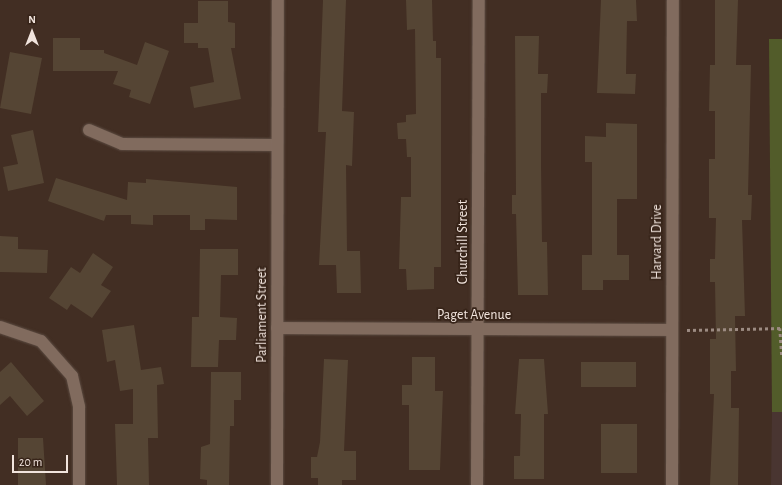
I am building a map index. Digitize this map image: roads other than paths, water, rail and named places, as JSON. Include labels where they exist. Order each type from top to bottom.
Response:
[{"type":"street","name":"Parliament Street","points":[[277,485],[276,145],[278,0]]},
{"type":"street","name":"Churchill Street","points":[[478,485],[479,0]]},
{"type":"street","name":"Harvard Drive","points":[[672,485],[673,0]]},
{"type":"street","points":[[89,130],[122,144],[276,145]]},
{"type":"street","points":[[0,328],[41,341],[72,376],[79,407],[79,485]]},
{"type":"street","name":"Paget Avenue","points":[[277,328],[672,330]]}]
